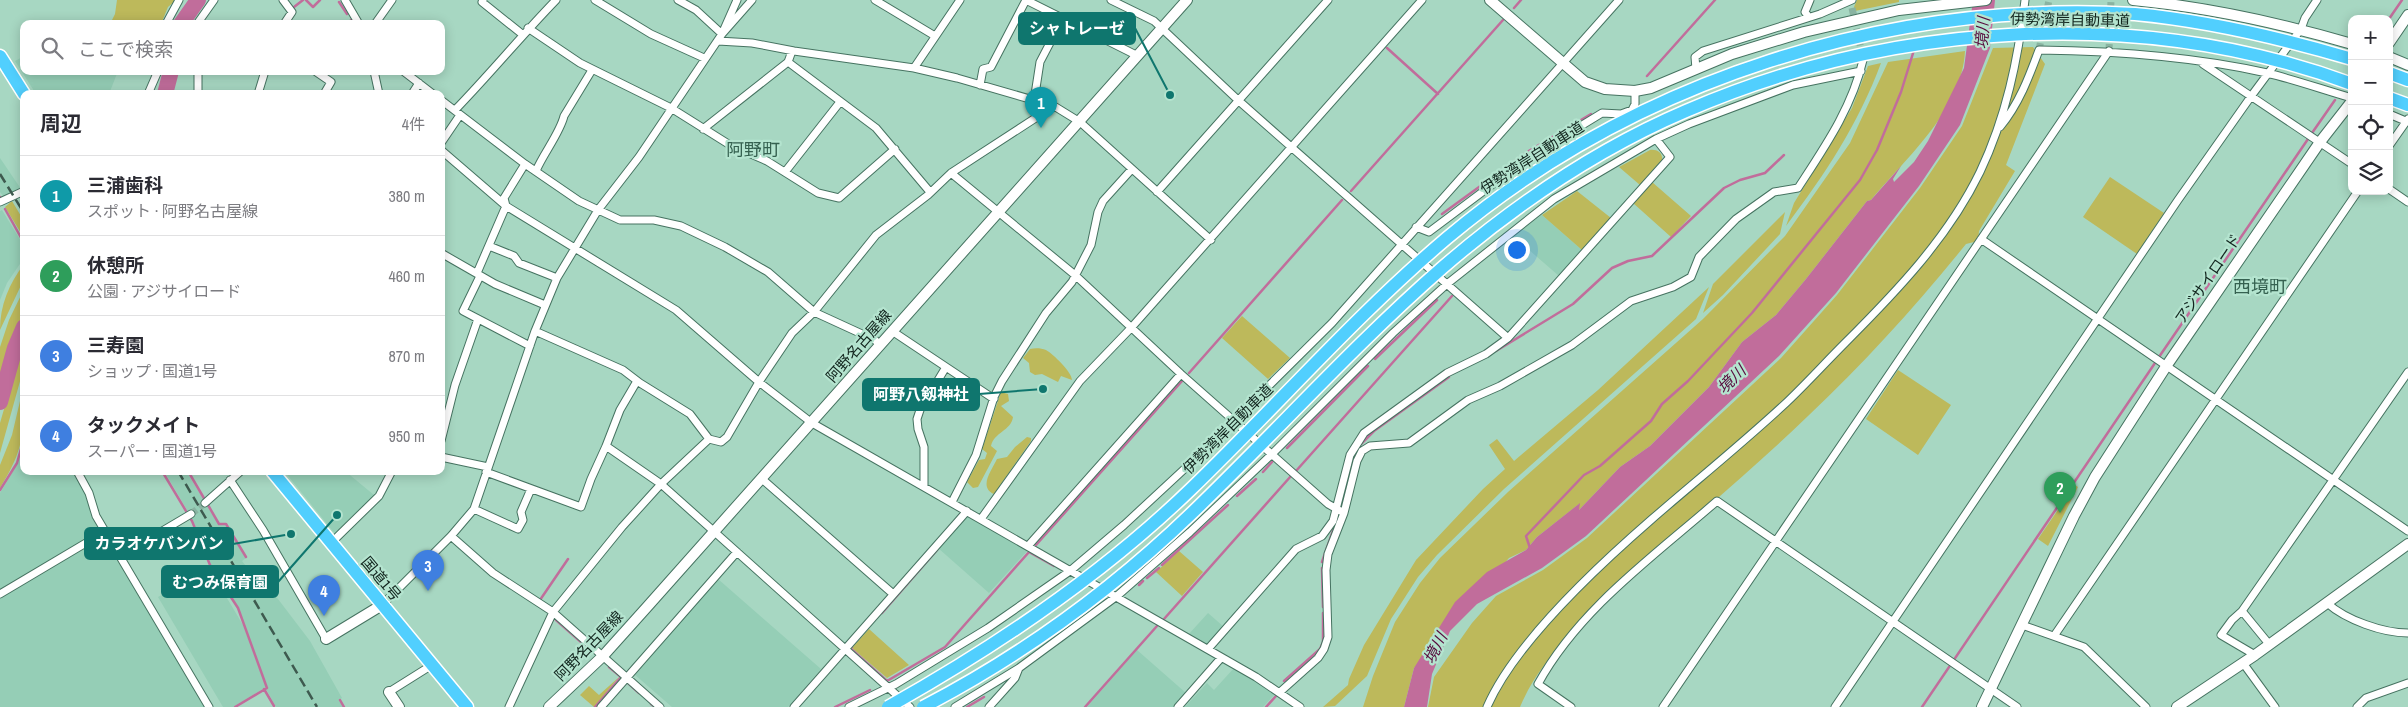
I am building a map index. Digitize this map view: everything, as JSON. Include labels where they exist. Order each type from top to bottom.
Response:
[{"type":"highway","name":"伊勢湾岸自動車道","points":[[888,707],[1003,639],[1092,575],[1189,491],[1379,300],[1454,233],[1528,176],[1585,141],[1656,103],[1732,72],[1817,44],[1904,25],[1992,13],[2084,12],[2136,14],[2185,21],[2296,42],[2348,58]]},
{"type":"highway","name":"伊勢湾岸自動車道","points":[[923,707],[1021,650],[1106,587],[1189,515],[1400,308],[1442,268],[1488,230],[1574,170],[1611,148],[1686,111],[1794,72],[1854,56],[1930,43],[1995,35],[2097,35],[2187,44],[2287,64],[2348,83]]},
{"type":"highway","points":[[0,56],[21,90]]},
{"type":"highway","points":[[2393,74],[2408,80]]},
{"type":"highway","points":[[2393,99],[2408,105]]},
{"type":"highway","name":"国道1号","points":[[275,475],[467,707]]},
{"type":"street","points":[[168,20],[179,0]]},
{"type":"street","points":[[200,20],[214,0]]},
{"type":"street","points":[[283,0],[292,12],[287,20]]},
{"type":"street","points":[[345,0],[357,20]]},
{"type":"street","points":[[378,20],[392,0]]},
{"type":"street","points":[[483,0],[482,2],[522,34]]},
{"type":"street","points":[[445,135],[458,113],[522,34],[556,0]]},
{"type":"street","points":[[595,0],[651,34],[704,58]]},
{"type":"street","points":[[678,0],[696,10],[722,34]]},
{"type":"street","points":[[230,480],[263,530],[326,639],[382,605],[451,536],[474,509],[535,331],[557,278],[598,210],[639,157],[704,58],[718,41],[737,0]]},
{"type":"street","points":[[722,34],[752,0]]},
{"type":"street","points":[[875,0],[935,36]]},
{"type":"street","points":[[914,68],[960,0]]},
{"type":"street","points":[[980,86],[983,69],[991,67],[998,58],[1026,0],[1138,56]]},
{"type":"street","points":[[1111,0],[1154,21],[1239,101],[1508,338]]},
{"type":"street","name":"阿野名古屋線","points":[[549,707],[603,656],[1187,0]]},
{"type":"street","points":[[1157,192],[1328,0]]},
{"type":"street","points":[[981,519],[1080,381],[1132,328],[1422,0]]},
{"type":"street","points":[[1490,0],[1585,82],[1596,86],[1635,91],[1651,88],[1696,69],[1787,36],[1899,10],[1986,0]]},
{"type":"street","points":[[849,707],[888,688],[988,628],[1070,571],[1180,474],[1332,323],[1619,0]]},
{"type":"street","points":[[1808,16],[1805,12],[1810,0]]},
{"type":"street","points":[[1487,707],[1502,679],[1536,634],[1613,553],[1787,402],[1889,300],[1927,255],[1980,173],[1997,130],[2014,76],[2025,0]]},
{"type":"street","points":[[2133,0],[2212,10],[2301,29],[2348,43]]},
{"type":"street","points":[[1835,707],[2267,73],[2301,29],[2305,18],[2317,0]]},
{"type":"street","points":[[1696,69],[1695,57],[1703,50],[1851,3]]},
{"type":"street","points":[[2393,38],[2408,15]]},
{"type":"street","points":[[1034,101],[1040,62],[1063,18]]},
{"type":"street","points":[[528,28],[592,70],[672,108],[730,145],[767,161],[818,193],[839,198],[895,148]]},
{"type":"street","points":[[718,41],[752,43],[792,51],[914,68],[957,78],[1054,106],[1080,122],[1210,240]]},
{"type":"street","points":[[1997,130],[2012,113],[2030,76],[2039,50],[2109,51],[2198,61],[2267,73],[2348,98]]},
{"type":"street","points":[[703,129],[788,62],[792,51]]},
{"type":"street","points":[[1664,707],[2109,51]]},
{"type":"street","points":[[2393,59],[2408,65]]},
{"type":"street","points":[[1280,692],[1318,658],[1324,649],[1328,637],[1326,570],[1328,554],[1344,513],[1357,460],[1362,451],[1370,446],[1409,443],[1468,400],[1500,386],[1586,337],[1631,301],[1674,286],[1691,277],[1700,257],[1736,219],[1774,192],[1798,188],[1854,92],[1863,60]]},
{"type":"street","points":[[2198,61],[2252,95],[2348,161]]},
{"type":"street","points":[[788,62],[868,121],[895,148],[930,192]]},
{"type":"street","points":[[536,171],[545,150],[592,70]]},
{"type":"street","points":[[955,707],[1019,668],[1117,596],[1190,532],[1272,454],[1393,333],[1447,284],[1554,199],[1656,139],[1739,104],[1793,85],[1861,70]]},
{"type":"street","points":[[150,90],[156,75]]},
{"type":"street","points":[[198,75],[198,90]]},
{"type":"street","points":[[259,90],[264,75]]},
{"type":"street","points":[[320,75],[330,82],[326,90]]},
{"type":"street","points":[[375,75],[378,90]]},
{"type":"street","points":[[408,75],[428,90]]},
{"type":"street","points":[[414,90],[418,83]]},
{"type":"street","points":[[1416,227],[1430,232],[1525,160],[1602,113],[1621,114],[1632,110],[1635,104],[1635,91]]},
{"type":"street","points":[[785,172],[840,102]]},
{"type":"street","points":[[445,103],[525,164],[598,210],[620,220],[654,220],[681,226],[725,247],[768,272],[814,312],[874,340],[880,345]]},
{"type":"street","name":"アジサイロード","points":[[1982,707],[2074,516],[2095,477],[2167,365],[2320,142],[2348,104]]},
{"type":"street","points":[[535,331],[610,363],[690,414],[709,439],[721,442],[727,437],[759,382],[792,333],[814,312],[876,235],[951,173],[1054,106]]},
{"type":"street","points":[[2393,116],[2407,121],[2393,140]]},
{"type":"street","points":[[1208,649],[1296,549],[1322,536],[1333,521],[1350,455],[1364,433],[1447,373],[1486,354],[1508,338],[1670,157],[1656,139]]},
{"type":"street","points":[[445,153],[506,206],[676,310],[759,382],[812,423],[1117,596],[1280,692],[1300,707]]},
{"type":"street","points":[[525,164],[504,198],[506,206],[463,311],[530,346]]},
{"type":"street","points":[[952,502],[976,456],[994,399],[1002,381],[1046,313],[1075,275],[1091,245],[1098,212],[1103,201],[1131,170]]},
{"type":"street","points":[[951,173],[1075,275],[1233,420],[1336,510],[1344,513]]},
{"type":"street","points":[[2393,192],[2408,202]]},
{"type":"street","points":[[0,202],[20,193]]},
{"type":"street","points":[[2054,636],[2355,195]]},
{"type":"street","points":[[1981,239],[2167,365],[2215,401],[2408,531]]},
{"type":"street","points":[[489,246],[514,256],[519,263],[557,278]]},
{"type":"street","points":[[445,254],[478,274],[545,305]]},
{"type":"street","points":[[445,425],[455,385],[478,319]]},
{"type":"street","points":[[892,331],[994,399]]},
{"type":"street","points":[[924,486],[924,447],[917,419],[946,367]]},
{"type":"street","points":[[2255,655],[2221,635],[2232,620],[2242,611],[2408,372]]},
{"type":"street","points":[[1028,546],[1182,374]]},
{"type":"street","points":[[445,457],[487,470],[581,507],[620,410],[637,381]]},
{"type":"street","points":[[508,707],[552,612],[622,527],[661,484],[709,439]]},
{"type":"street","points":[[606,446],[661,484],[910,707]]},
{"type":"street","points":[[79,475],[106,532],[209,707]]},
{"type":"street","points":[[205,503],[236,475]]},
{"type":"street","points":[[331,543],[379,496],[390,475]]},
{"type":"street","points":[[762,479],[892,593]]},
{"type":"street","points":[[474,509],[518,528],[522,520],[521,512],[532,489]]},
{"type":"street","points":[[1571,707],[1538,684],[1548,667],[1574,634],[1611,594],[1717,501],[2017,707]]},
{"type":"street","points":[[794,707],[892,593],[967,511]]},
{"type":"street","points":[[120,556],[188,516]]},
{"type":"street","points":[[0,594],[106,532]]},
{"type":"street","points":[[451,536],[493,573],[552,612],[660,707]]},
{"type":"street","points":[[2177,707],[2255,655],[2408,544]]},
{"type":"street","points":[[601,707],[736,552]]},
{"type":"street","points":[[2327,602],[2336,611],[2361,621],[2397,633],[2408,633]]},
{"type":"street","points":[[2242,611],[2269,644]]},
{"type":"street","points":[[2022,625],[2084,647],[2146,707]]},
{"type":"street","points":[[1178,707],[1221,658]]},
{"type":"street","points":[[2243,663],[2275,707]]},
{"type":"street","points":[[399,707],[389,692],[432,665]]},
{"type":"street","points":[[989,707],[1015,678],[1019,668]]},
{"type":"street","points":[[2357,707],[2366,698],[2408,683]]},
{"type":"shaded area","points":[[117,0],[176,0],[168,7],[163,20],[112,20]]},
{"type":"shaded area","points":[[1857,0],[1899,0],[1899,2],[1855,11],[1854,7]]},
{"type":"shaded area","points":[[2033,47],[2045,64],[2006,165],[2015,171],[1979,231],[1978,241],[1966,244],[1890,333],[1808,416],[1643,564],[1577,627],[1539,673],[1520,707],[1428,707],[1434,677],[1472,623],[1496,596],[1543,570],[1587,538],[1781,358],[1837,295],[1920,188],[1962,126],[1993,48]]},
{"type":"shaded area","points":[[1965,51],[1962,73],[1954,93],[1930,132],[1871,200],[1867,201],[1776,315],[1742,342],[1709,387],[1650,446],[1620,467],[1579,510],[1579,504],[1537,537],[1526,550],[1509,558],[1414,668],[1404,707],[1363,707],[1373,676],[1395,622],[1420,583],[1440,558],[1508,492],[1703,319],[1785,236],[1850,143],[1888,62]]},
{"type":"shaded area","points":[[20,58],[20,69],[15,61]]},
{"type":"shaded area","points":[[1881,63],[1862,107],[1840,148],[1786,226],[1794,203],[1852,108],[1868,66]]},
{"type":"shaded area","points":[[24,75],[116,75],[111,90],[33,90]]},
{"type":"shaded area","points":[[1650,150],[1659,152],[1662,155],[1662,160],[1640,185],[1619,167]]},
{"type":"shaded area","points":[[0,158],[20,189],[4,197],[0,192]]},
{"type":"shaded area","points":[[2110,177],[2164,213],[2137,254],[2083,217]]},
{"type":"shaded area","points":[[1652,182],[1691,216],[1671,237],[1633,203]]},
{"type":"shaded area","points":[[1577,191],[1611,218],[1582,250],[1542,215]]},
{"type":"shaded area","points":[[12,201],[20,214],[20,231],[5,207]]},
{"type":"shaded area","points":[[2,210],[20,239],[20,264],[7,283],[0,300],[0,211]]},
{"type":"shaded area","points":[[1785,212],[1780,234],[1723,295],[1703,313],[1713,284]]},
{"type":"shaded area","points":[[1542,215],[1582,250],[1559,276],[1513,236]]},
{"type":"shaded area","points":[[20,270],[20,288],[0,330],[0,321],[6,295]]},
{"type":"shaded area","points":[[1709,287],[1696,319],[1504,489],[1437,555],[1418,577],[1391,619],[1367,676],[1335,706],[1323,707],[1348,685],[1364,645],[1416,560],[1483,489],[1505,469],[1489,445],[1497,439],[1514,461],[1598,390]]},
{"type":"shaded area","points":[[20,297],[20,328],[0,385],[0,347],[9,320]]},
{"type":"shaded area","points":[[1242,316],[1290,358],[1268,379],[1222,338]]},
{"type":"shaded area","points":[[1036,348],[1049,352],[1066,368],[1072,380],[1061,376],[1058,382],[1042,374],[1035,375],[1030,372],[1029,363],[1023,358],[1030,349]]},
{"type":"shaded area","points":[[20,354],[20,381],[0,453],[0,423]]},
{"type":"shaded area","points":[[1898,370],[1951,405],[1918,455],[1866,419]]},
{"type":"shaded area","points":[[1001,392],[1008,394],[1009,401],[1001,406],[1013,417],[1012,422],[993,441],[991,446],[997,451],[978,487],[973,488],[967,482],[979,460],[985,459],[987,453],[982,449]]},
{"type":"shaded area","points":[[20,401],[20,447],[0,488],[0,465],[12,435]]},
{"type":"shaded area","points":[[1027,437],[1031,438],[1031,441],[994,494],[989,491],[987,487],[988,478],[997,459],[1007,457]]},
{"type":"shaded area","points":[[20,456],[20,475],[76,475],[87,493],[91,516],[204,707],[0,707],[0,493],[18,463]]},
{"type":"shaded area","points":[[166,475],[188,475],[219,525],[225,525],[246,558],[242,561],[253,575],[278,599],[310,641],[342,698],[339,700],[343,707],[276,707],[266,689],[268,688],[238,607],[211,565],[193,520]]},
{"type":"shaded area","points":[[287,475],[350,475],[374,495],[336,535]]},
{"type":"shaded area","points":[[2075,485],[2078,487],[2048,546],[2038,539]]},
{"type":"shaded area","points":[[966,517],[971,517],[1028,550],[989,593],[938,548]]},
{"type":"shaded area","points":[[1179,551],[1203,572],[1182,596],[1156,572]]},
{"type":"shaded area","points":[[209,568],[243,625],[266,687],[233,707],[223,707],[158,597]]},
{"type":"shaded area","points":[[718,579],[821,669],[788,707],[672,707],[634,674]]},
{"type":"shaded area","points":[[1208,613],[1224,627],[1209,644],[1204,644],[1188,635]]},
{"type":"shaded area","points":[[869,629],[909,665],[887,678],[852,648]]},
{"type":"shaded area","points":[[1137,650],[1186,693],[1174,707],[1087,707]]},
{"type":"shaded area","points":[[1234,668],[1276,693],[1263,707],[1185,707],[1207,683],[1214,690]]},
{"type":"shaded area","points":[[619,677],[594,707],[580,695],[589,686],[599,695]]},
{"type":"water","name":"境川","points":[[1973,0],[1995,0],[1990,48],[1960,125],[1919,186],[1836,293],[1779,356],[1586,536],[1542,568],[1477,604],[1450,631],[1432,674],[1427,707],[1404,707],[1414,668],[1455,602],[1487,572],[1526,550],[1537,537],[1580,503],[1579,510],[1620,467],[1650,446],[1709,387],[1742,342],[1776,315],[1867,201],[1871,200],[1901,166],[1893,179],[1894,182],[1914,162],[1928,141],[1964,68]]},
{"type":"waterway","points":[[184,20],[198,0]]},
{"type":"waterway","points":[[294,7],[303,0]]},
{"type":"waterway","points":[[306,0],[313,7],[320,0]]},
{"type":"waterway","points":[[1514,8],[1521,0]]},
{"type":"waterway","points":[[1647,76],[1715,0]]},
{"type":"waterway","points":[[2392,15],[2402,0]]},
{"type":"waterway","points":[[339,2],[347,14]]},
{"type":"waterway","points":[[1351,191],[1503,20]]},
{"type":"waterway","points":[[1387,48],[1438,94]]},
{"type":"waterway","points":[[1530,548],[1526,536],[1584,475],[1600,466],[1651,421],[1662,404],[1688,381],[1752,313],[1860,180],[1877,150],[1901,92],[1914,50]]},
{"type":"waterway","points":[[166,90],[170,75]]},
{"type":"waterway","points":[[2312,133],[2335,100]]},
{"type":"waterway","points":[[1442,214],[1527,152],[1591,114]]},
{"type":"waterway","points":[[2159,357],[2308,139]]},
{"type":"waterway","points":[[1496,351],[1573,304],[1612,268],[1628,261],[1652,256],[1724,188],[1740,180],[1765,173],[1784,155]]},
{"type":"waterway","points":[[1189,373],[1342,200]]},
{"type":"waterway","points":[[5,209],[20,236]]},
{"type":"waterway","points":[[1296,471],[1452,296]]},
{"type":"waterway","points":[[1375,359],[1437,300]]},
{"type":"waterway","points":[[0,402],[20,336]]},
{"type":"waterway","points":[[1922,707],[2155,363]]},
{"type":"waterway","points":[[1287,448],[1368,366]]},
{"type":"waterway","points":[[1361,444],[1374,431],[1449,377]]},
{"type":"waterway","points":[[1036,545],[1182,381]]},
{"type":"waterway","points":[[1351,462],[1358,449]]},
{"type":"waterway","points":[[0,490],[17,463],[20,452]]},
{"type":"waterway","points":[[1263,472],[1272,462]]},
{"type":"waterway","points":[[164,475],[192,521],[210,565],[238,608],[267,688],[235,707]]},
{"type":"waterway","points":[[190,475],[205,500]]},
{"type":"waterway","points":[[1164,619],[1291,476]]},
{"type":"waterway","points":[[1237,496],[1256,479]]},
{"type":"waterway","points":[[208,505],[219,524],[226,524],[246,557]]},
{"type":"waterway","points":[[1162,565],[1228,505]]},
{"type":"waterway","points":[[1322,562],[1336,522]]},
{"type":"waterway","points":[[882,613],[937,550]]},
{"type":"waterway","points":[[852,647],[850,648],[887,681],[945,647],[1029,552],[1054,566]]},
{"type":"waterway","points":[[540,600],[568,559]]},
{"type":"waterway","points":[[1147,578],[1159,568]]},
{"type":"waterway","points":[[1322,568],[1323,607]]},
{"type":"waterway","points":[[1139,585],[1143,581]]},
{"type":"waterway","points":[[1284,681],[1320,649],[1323,642],[1323,613]]},
{"type":"waterway","points":[[556,620],[590,650]]},
{"type":"waterway","points":[[1085,707],[1157,626]]},
{"type":"waterway","points":[[609,667],[621,677]]},
{"type":"waterway","points":[[595,707],[621,677]]},
{"type":"waterway","points":[[628,683],[639,693]]},
{"type":"waterway","points":[[264,689],[274,706]]},
{"type":"waterway","points":[[835,707],[870,690]]},
{"type":"waterway","points":[[1266,707],[1276,696]]},
{"type":"waterway","points":[[967,707],[984,697]]},
{"type":"waterway","points":[[340,700],[344,707]]},
{"type":"waterway","points":[[651,704],[655,707]]},
{"type":"tunnel","points":[[2039,50],[2049,0]]},
{"type":"tunnel","points":[[2109,51],[2111,0]]},
{"type":"tunnel","points":[[1852,8],[1863,58]]},
{"type":"tunnel","points":[[191,514],[205,503]]},
{"type":"railway","points":[[0,174],[20,206]]},
{"type":"railway","points":[[180,475],[317,707]]},
{"type":"place","name":"シャトレーゼ","points":[[1170,95]]},
{"type":"place","name":"三浦歯科","points":[[1041,128]]},
{"type":"place","name":"阿野八剱神社","points":[[1043,389]]},
{"type":"place","name":"休憩所","points":[[2060,513]]},
{"type":"place","name":"むつみ保育園","points":[[337,515]]},
{"type":"place","name":"カラオケバンバン","points":[[291,534]]},
{"type":"place","name":"三寿園","points":[[428,591]]},
{"type":"place","name":"タックメイト","points":[[324,616]]},
{"type":"district","name":"阿野町","points":[[753,150]]},
{"type":"district","name":"西境町","points":[[2260,287]]}]
